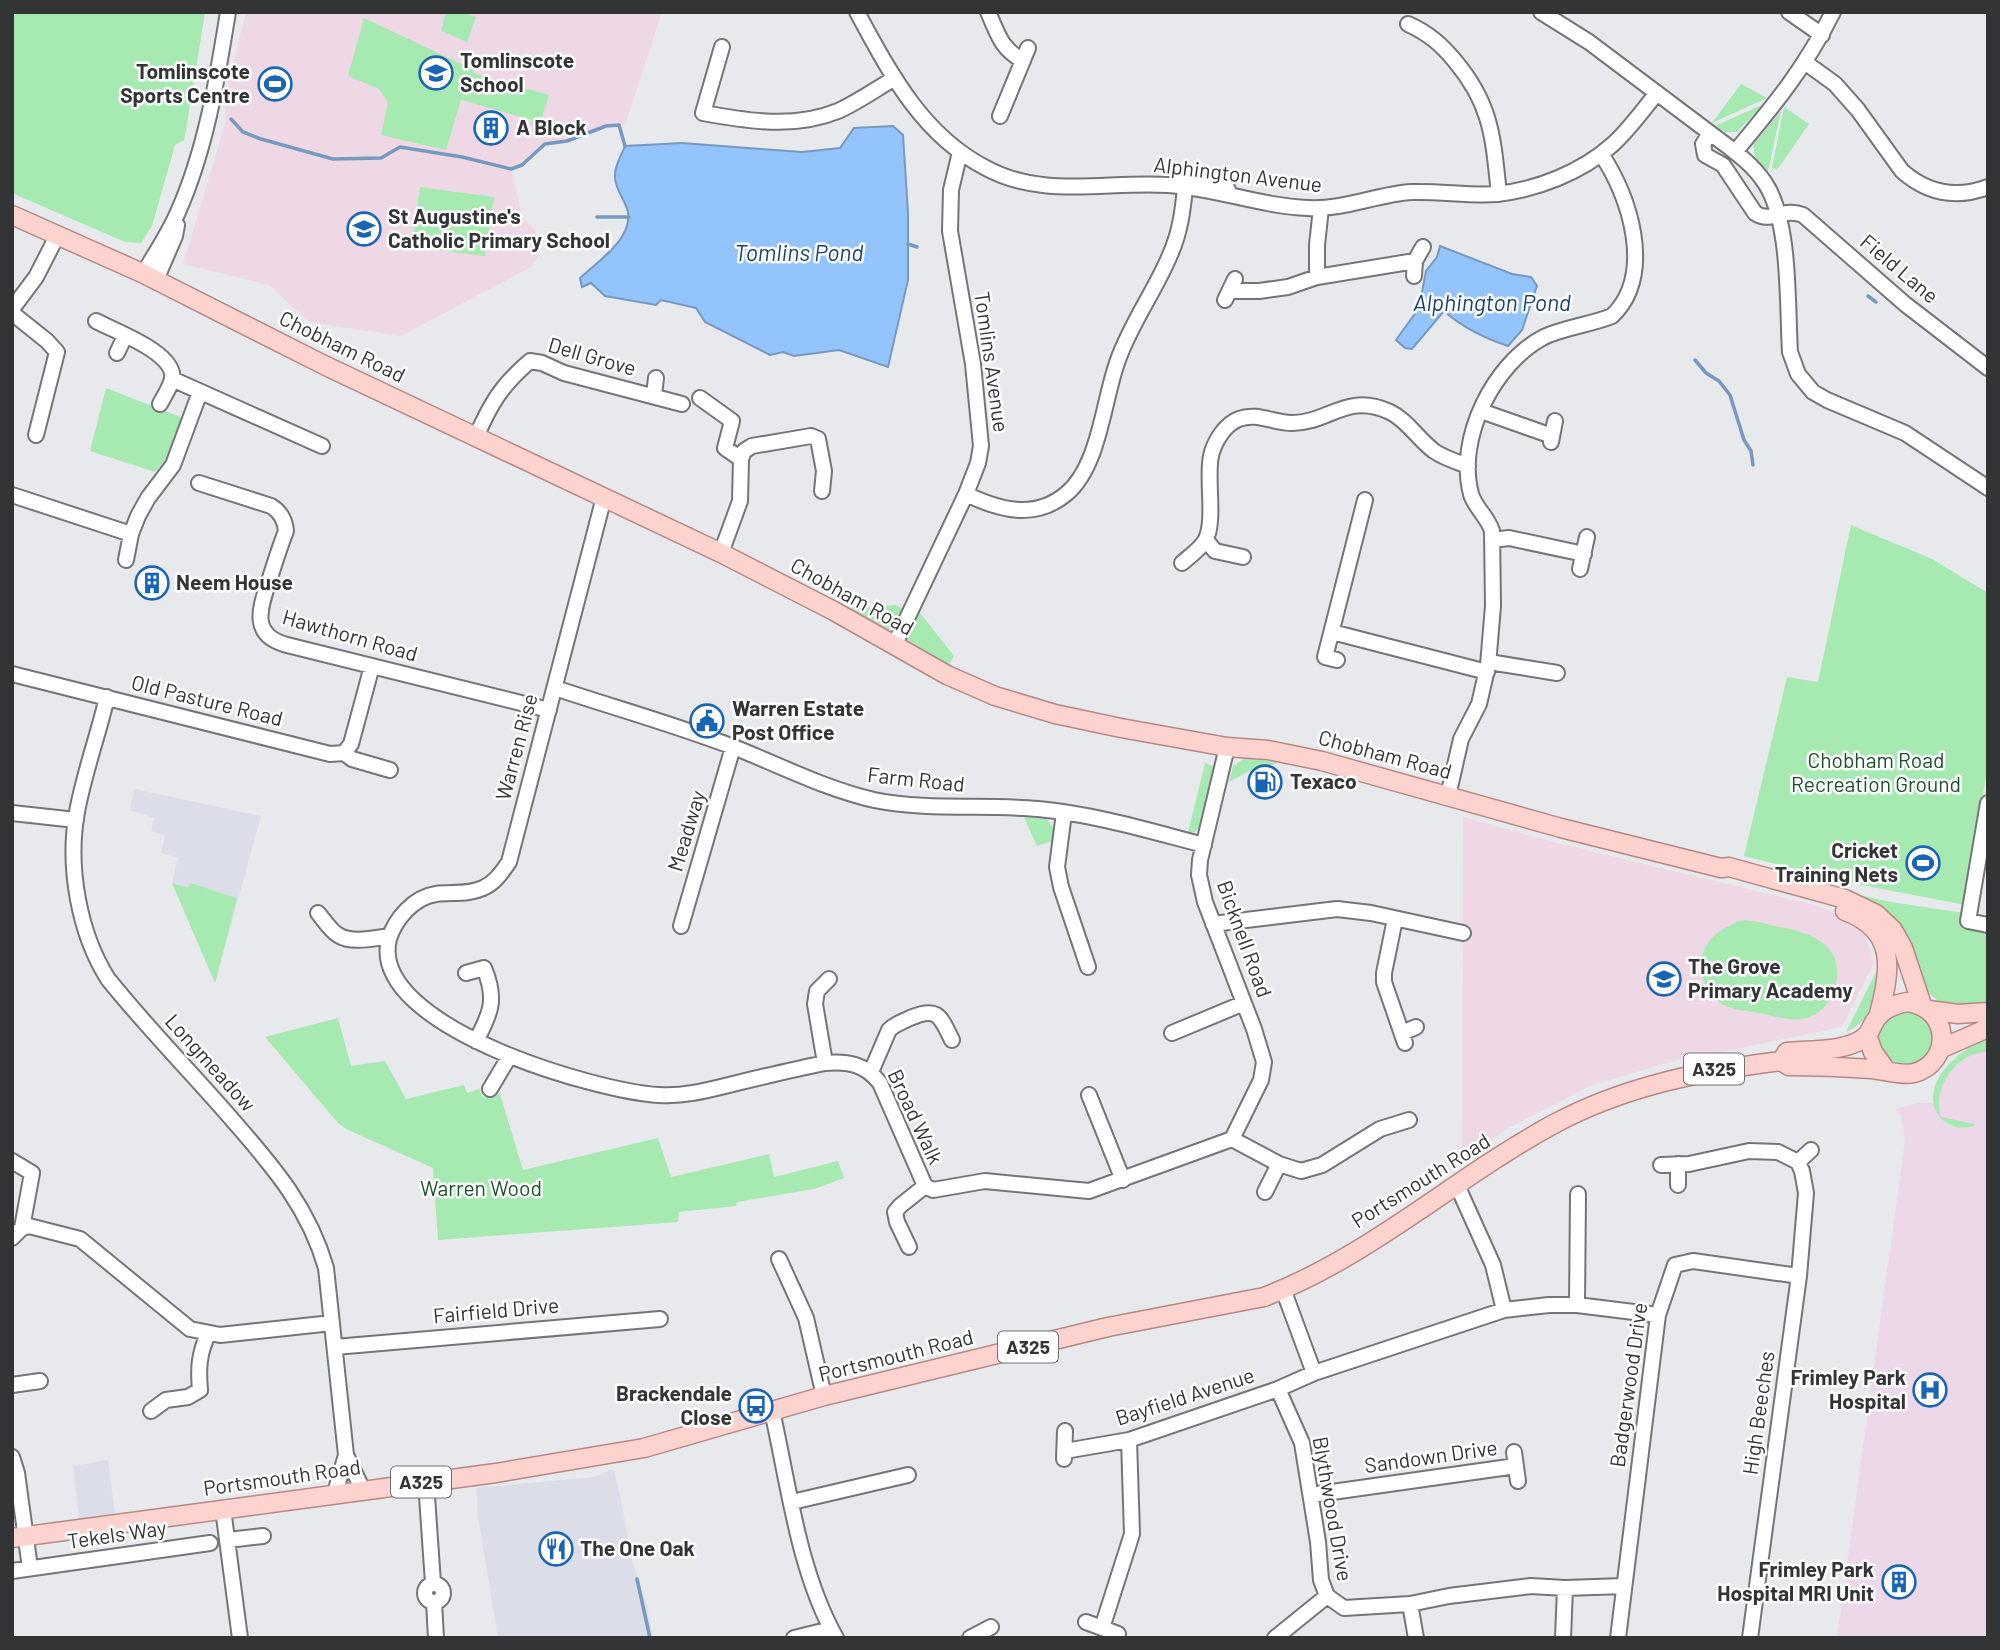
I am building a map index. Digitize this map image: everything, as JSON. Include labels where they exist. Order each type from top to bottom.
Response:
[{"type":"main road","name":"Chobham Road","points":[[12,215],[150,277],[269,338],[721,553],[834,611],[964,683],[1024,706],[1121,728],[1227,747],[1255,748],[1296,755],[1561,828],[1721,868],[1729,867],[1845,899],[1876,914],[1893,930],[1903,948],[1925,1008]]},
{"type":"main road","name":"Chobham Road","points":[[1721,868],[1727,876],[1835,907],[1864,921],[1877,935],[1889,960],[1887,984],[1879,1014]]},
{"type":"main road","points":[[1988,1012],[1958,1014],[1907,1002],[1897,1004],[1879,1014],[1867,1035],[1873,1052],[1886,1070],[1906,1074],[1926,1067],[1940,1049],[1988,1028]]},
{"type":"main road","points":[[1925,1008],[1936,1016],[1941,1028],[1940,1049]]},
{"type":"main road","name":"A325","points":[[1867,1035],[1839,1048],[1787,1052],[1781,1061],[1789,1066],[1886,1070]]},
{"type":"main road","name":"Portsmouth Road","points":[[19,1537],[569,1462],[644,1448],[824,1396],[1108,1327],[1265,1297],[1337,1261],[1552,1125],[1648,1085],[1713,1070],[1781,1061]]},
{"type":"street","points":[[150,277],[178,214],[205,132],[216,92],[228,12]]},
{"type":"street","name":"Alphington Avenue","points":[[857,12],[921,117],[960,152],[977,163],[1004,176],[1049,187],[1181,182],[1284,206],[1321,208],[1412,192],[1499,194],[1546,183],[1601,154],[1622,135],[1657,93]]},
{"type":"street","points":[[988,12],[1008,52],[1026,55],[1000,116]]},
{"type":"street","points":[[1541,12],[1589,42],[1657,93],[1735,152],[1764,180],[1780,213],[1784,236],[1790,352],[1794,368],[1802,381],[1827,400],[1905,433],[1988,488]]},
{"type":"street","points":[[1789,12],[1822,35]]},
{"type":"street","points":[[1735,152],[1785,93],[1806,63],[1833,12]]},
{"type":"street","points":[[1408,24],[1440,44],[1467,75],[1482,98],[1490,127],[1499,194]]},
{"type":"street","points":[[722,47],[703,113],[769,122],[806,120],[838,111],[895,78]]},
{"type":"street","points":[[1806,63],[1835,84],[1910,178],[1930,190],[1986,193]]},
{"type":"street","name":"Field Lane","points":[[1710,133],[1703,144],[1706,155],[1723,165],[1755,213],[1768,218],[1789,211],[1803,215],[1905,304],[1988,368]]},
{"type":"street","name":"Tomlins Avenue","points":[[894,646],[966,494],[978,463],[981,446],[973,364],[951,248],[949,207],[960,152]]},
{"type":"street","points":[[1448,796],[1461,739],[1479,704],[1488,667],[1493,606],[1492,540],[1489,524],[1474,502],[1469,484],[1468,466],[1473,435],[1481,411],[1497,381],[1527,348],[1547,335],[1612,316],[1625,298],[1634,265],[1633,229],[1622,190],[1601,154]]},
{"type":"street","points":[[953,185],[977,163]]},
{"type":"street","points":[[966,494],[999,508],[1027,510],[1052,503],[1064,496],[1081,477],[1091,456],[1119,357],[1178,234],[1181,182]]},
{"type":"street","points":[[1317,276],[1321,208]]},
{"type":"street","points":[[36,435],[57,352],[12,311],[36,277],[57,236]]},
{"type":"street","points":[[1229,290],[1259,291],[1288,287],[1317,276],[1415,268],[1423,247]]},
{"type":"street","points":[[96,321],[161,357],[172,373],[172,379],[160,404]]},
{"type":"street","points":[[117,354],[125,336]]},
{"type":"street","name":"Dell Grove","points":[[476,438],[495,396],[530,361],[542,363],[564,373],[682,404]]},
{"type":"street","points":[[172,379],[322,446]]},
{"type":"street","name":"Dell Grove","points":[[654,396],[656,379]]},
{"type":"street","points":[[126,559],[131,534],[148,498],[173,465],[201,392]]},
{"type":"street","points":[[700,398],[732,421],[725,448],[741,459]]},
{"type":"street","points":[[1182,563],[1206,540],[1210,516],[1211,453],[1222,433],[1237,419],[1252,417],[1294,423],[1312,420],[1347,406],[1373,407],[1398,417],[1434,451],[1468,466]]},
{"type":"street","points":[[1481,411],[1552,439],[1555,421]]},
{"type":"street","points":[[721,553],[740,501],[741,459],[744,451],[752,446],[811,436],[818,439],[824,471],[822,491]]},
{"type":"street","name":"Hawthorn Road","points":[[199,484],[271,506],[279,512],[284,521],[286,531],[259,610],[261,623],[268,635],[281,643],[549,710]]},
{"type":"street","points":[[12,495],[131,534]]},
{"type":"street","name":"Warren Rise","points":[[390,936],[404,912],[423,898],[482,889],[501,874],[511,855],[604,497]]},
{"type":"street","points":[[1337,660],[1325,657],[1365,500]]},
{"type":"street","points":[[1580,569],[1587,537]]},
{"type":"street","points":[[1492,540],[1509,538],[1584,554]]},
{"type":"street","points":[[1206,540],[1214,551],[1242,557]]},
{"type":"street","points":[[1332,632],[1488,667],[1556,677],[1560,657]]},
{"type":"street","points":[[344,754],[351,744],[372,666]]},
{"type":"street","name":"Old Pasture Road","points":[[12,674],[330,754],[344,754],[390,770]]},
{"type":"street","name":"Farm Road","points":[[555,688],[733,747],[811,779],[878,800],[1064,813],[1204,845]]},
{"type":"street","name":"Longmeadow","points":[[107,697],[76,820],[78,898],[86,934],[99,965],[126,1001],[246,1135],[297,1199],[319,1244],[326,1268],[346,1455]]},
{"type":"street","name":"Meadway","points":[[681,926],[733,747]]},
{"type":"street","name":"Bicknell Road","points":[[1227,747],[1199,869],[1200,882],[1262,1053],[1264,1068],[1232,1139]]},
{"type":"street","points":[[1988,803],[1968,921],[1988,925]]},
{"type":"street","points":[[12,813],[76,820]]},
{"type":"street","points":[[1064,813],[1057,867],[1061,887],[1088,967]]},
{"type":"street","points":[[1213,924],[1337,909],[1395,919],[1453,936]]},
{"type":"street","points":[[318,913],[337,935],[366,939],[390,936],[388,949],[391,965],[407,991],[430,1013],[476,1041],[509,1057],[572,1079],[658,1095],[704,1091],[825,1063],[815,1004],[817,990],[829,978]]},
{"type":"street","points":[[1395,919],[1384,982],[1404,1038],[1416,1027]]},
{"type":"street","points":[[466,973],[484,968],[490,986],[491,1008],[476,1041]]},
{"type":"street","points":[[1172,1033],[1244,1003]]},
{"type":"street","points":[[871,1072],[893,1026],[923,1012],[933,1012],[941,1017],[953,1033]]},
{"type":"street","points":[[489,1089],[509,1057]]},
{"type":"street","name":"Broad Walk","points":[[825,1063],[846,1061],[871,1072],[880,1083],[925,1186]]},
{"type":"street","points":[[1095,1099],[1124,1180]]},
{"type":"street","points":[[909,1247],[895,1212],[925,1186],[933,1189],[985,1181],[1089,1191],[1232,1139],[1279,1164],[1301,1171],[1315,1168],[1380,1129],[1402,1128]]},
{"type":"street","points":[[1661,1165],[1689,1164],[1749,1152],[1778,1152],[1798,1162],[1811,1150]]},
{"type":"street","points":[[12,1161],[32,1173],[17,1233]]},
{"type":"street","name":"High Beeches","points":[[1750,1638],[1799,1276],[1806,1193],[1798,1162]]},
{"type":"street","points":[[1265,1192],[1279,1164]]},
{"type":"street","points":[[1678,1164],[1678,1185]]},
{"type":"street","points":[[1457,1185],[1493,1265],[1504,1310]]},
{"type":"street","points":[[1577,1305],[1578,1194]]},
{"type":"street","points":[[17,1233],[29,1227],[80,1239],[190,1329],[220,1335],[332,1323]]},
{"type":"street","points":[[779,1259],[806,1318],[824,1396]]},
{"type":"street","name":"Badgerwood Drive","points":[[1618,1638],[1658,1315],[1675,1265],[1693,1261],[1799,1276]]},
{"type":"street","points":[[1283,1289],[1314,1373]]},
{"type":"street","name":"Bayfield Avenue","points":[[1065,1431],[1065,1456],[1129,1440],[1278,1389],[1314,1373],[1504,1310],[1577,1305],[1658,1315]]},
{"type":"street","name":"Fairfield Drive","points":[[335,1347],[660,1319]]},
{"type":"street","points":[[150,1411],[166,1400],[188,1397],[200,1390],[197,1366],[208,1334]]},
{"type":"street","points":[[12,1385],[40,1381]]},
{"type":"street","name":"Blythwood Drive","points":[[1278,1389],[1302,1443],[1321,1580],[1327,1597],[1344,1608],[1410,1604],[1448,1596],[1531,1586],[1624,1586]]},
{"type":"street","points":[[772,1411],[806,1569],[833,1634],[794,1638]]},
{"type":"street","points":[[1102,1628],[1132,1534],[1129,1440]]},
{"type":"street","points":[[346,1455],[363,1490]]},
{"type":"street","points":[[335,1493],[346,1455]]},
{"type":"street","points":[[12,1457],[17,1473],[19,1537],[30,1568]]},
{"type":"street","name":"Sandown Drive","points":[[1311,1495],[1516,1466]]},
{"type":"street","points":[[792,1503],[908,1475]]},
{"type":"street","points":[[426,1482],[433,1583],[443,1590],[441,1598],[434,1602],[436,1638]]},
{"type":"street","points":[[223,1509],[240,1638]]},
{"type":"street","points":[[228,1540],[263,1536]]},
{"type":"street","name":"Tekels Way","points":[[12,1571],[210,1543]]},
{"type":"street","points":[[1563,1638],[1565,1588]]},
{"type":"street","points":[[1275,1638],[1327,1597]]},
{"type":"street","points":[[1410,1604],[1416,1638]]},
{"type":"street","points":[[1086,1622],[1118,1634]]},
{"type":"shaded area","points":[[246,12],[662,12],[625,125],[606,127],[566,141],[545,144],[522,165],[511,169],[523,218],[534,228],[539,240],[538,257],[531,267],[401,336],[309,322],[269,285],[183,264],[225,124],[225,97]]},
{"type":"shaded area","points":[[134,789],[261,816],[215,983],[172,883],[178,858],[161,853],[165,836],[151,831],[154,818],[130,810]]},
{"type":"shaded area","name":"The Grove Primary Academy","points":[[1463,817],[1557,843],[1814,905],[1846,918],[1864,932],[1874,963],[1842,1027],[1663,1064],[1590,1086],[1507,1129],[1462,1160]]},
{"type":"shaded area","name":"Frimley Park Hospital","points":[[1988,1042],[1988,1638],[1837,1638],[1905,1140],[1901,1116],[1896,1109],[1917,1103],[1933,1103],[1943,1073],[1955,1060]]},
{"type":"shaded area","points":[[108,1460],[115,1514],[79,1519],[73,1466]]},
{"type":"shaded area","points":[[614,1469],[630,1545],[628,1547],[647,1606],[653,1638],[498,1638],[478,1517],[476,1488],[594,1477]]},
{"type":"green space","points":[[12,12],[205,13],[184,140],[175,145],[152,226],[141,243],[125,242],[12,193]]},
{"type":"green space","points":[[446,12],[460,12],[476,17],[467,42],[441,31]]},
{"type":"green space","points":[[364,18],[474,70],[473,73],[549,95],[539,127],[531,125],[532,120],[461,100],[446,150],[381,135],[388,103],[379,89],[348,76]]},
{"type":"green space","points":[[1741,84],[1767,98],[1712,123]]},
{"type":"green space","points":[[1764,104],[1737,132],[1725,132],[1715,126]]},
{"type":"green space","points":[[1784,107],[1809,124],[1777,170],[1774,168],[1771,173]]},
{"type":"green space","points":[[1781,111],[1768,171],[1755,157],[1753,145]]},
{"type":"green space","points":[[420,187],[494,197],[485,256],[412,247]]},
{"type":"green space","points":[[106,388],[183,418],[168,457],[155,472],[90,451]]},
{"type":"green space","name":"Chobham Road Recreation Ground","points":[[1851,525],[1932,559],[1988,593],[1988,764],[1965,905],[1857,884],[1744,856],[1787,677],[1818,682]]},
{"type":"green space","points":[[895,605],[906,610],[897,626],[885,632],[842,609]]},
{"type":"green space","points":[[917,609],[954,656],[947,668],[907,643],[906,636]]},
{"type":"green space","points":[[1245,758],[1277,762],[1271,766],[1261,765],[1229,782],[1233,766]]},
{"type":"green space","points":[[1205,763],[1213,766],[1200,827],[1195,832],[1188,833]]},
{"type":"green space","points":[[1024,817],[1047,819],[1054,829],[1053,841],[1037,846]]},
{"type":"green space","points":[[172,883],[188,888],[190,883],[237,898],[215,983]]},
{"type":"green space","points":[[1823,887],[1891,902],[1964,913],[1962,926],[1988,930],[1988,1005],[1957,1007],[1937,1000],[1925,990],[1907,942]]},
{"type":"green space","points":[[1738,921],[1756,922],[1799,932],[1820,941],[1828,948],[1837,969],[1836,983],[1823,1008],[1810,1017],[1790,1019],[1732,1008],[1715,998],[1704,983],[1702,955],[1714,936]]},
{"type":"green space","points":[[1880,964],[1876,994],[1869,1012],[1856,1027],[1846,1032]]},
{"type":"green space","points":[[1906,1011],[1925,1019],[1933,1038],[1925,1057],[1906,1065],[1887,1057],[1879,1038],[1887,1019]]},
{"type":"green space","name":"Warren Wood","points":[[338,1018],[351,1066],[385,1061],[406,1099],[464,1085],[467,1093],[479,1089],[483,1098],[500,1094],[523,1170],[658,1138],[671,1177],[769,1154],[774,1177],[838,1161],[844,1178],[814,1189],[737,1202],[736,1206],[679,1212],[678,1222],[438,1240],[433,1168],[338,1123],[265,1037]]},
{"type":"green space","points":[[1988,1039],[1988,1051],[1959,1063],[1947,1076],[1939,1100],[1941,1117],[1975,1124],[1974,1126],[1964,1128],[1946,1123],[1935,1110],[1933,1101],[1937,1081],[1946,1067],[1959,1055]]},
{"type":"water","name":"Tomlins Pond","points":[[893,126],[903,135],[908,213],[908,280],[888,367],[839,350],[794,356],[783,352],[770,355],[705,322],[696,308],[661,300],[656,305],[605,296],[591,283],[582,287],[580,278],[615,246],[627,225],[628,210],[615,178],[625,146],[682,143],[802,152],[840,148],[854,128]]},
{"type":"water","name":"Alphington Pond","points":[[1440,246],[1512,274],[1531,277],[1537,286],[1522,330],[1508,346],[1474,332],[1444,311],[1412,349],[1405,348],[1396,340],[1419,308],[1426,271],[1437,257]]},
{"type":"waterway","points":[[231,119],[243,132],[333,159],[381,158],[400,147],[462,157],[511,169],[522,165],[545,144],[567,141],[606,126],[619,125],[625,146]]},
{"type":"waterway","points":[[597,217],[629,217]]},
{"type":"waterway","points":[[908,244],[917,247]]},
{"type":"waterway","points":[[1868,296],[1876,302]]},
{"type":"waterway","points":[[1695,360],[1706,373],[1719,381],[1730,395],[1744,440],[1751,451],[1753,465]]},
{"type":"waterway","points":[[637,1579],[650,1638]]},
{"type":"place","name":"Tomlinscote School","points":[[436,73]]},
{"type":"place","name":"Tomlinscote Sports Centre","points":[[275,84]]},
{"type":"place","name":"A Block","points":[[491,128]]},
{"type":"place","name":"St Augustine's Catholic Primary School","points":[[364,229]]},
{"type":"place","name":"Neem House","points":[[152,583]]},
{"type":"place","name":"Warren Estate Post Office","points":[[707,721]]},
{"type":"place","name":"Texaco","points":[[1265,782]]},
{"type":"place","name":"Cricket Training Nets","points":[[1923,863]]},
{"type":"place","name":"The Grove Primary Academy","points":[[1664,979]]},
{"type":"place","name":"Frimley Park Hospital","points":[[1930,1390]]},
{"type":"place","name":"Brackendale Close","points":[[756,1406]]},
{"type":"place","name":"The One Oak","points":[[556,1549]]},
{"type":"place","name":"Frimley Park Hospital MRI Unit","points":[[1899,1582]]}]
